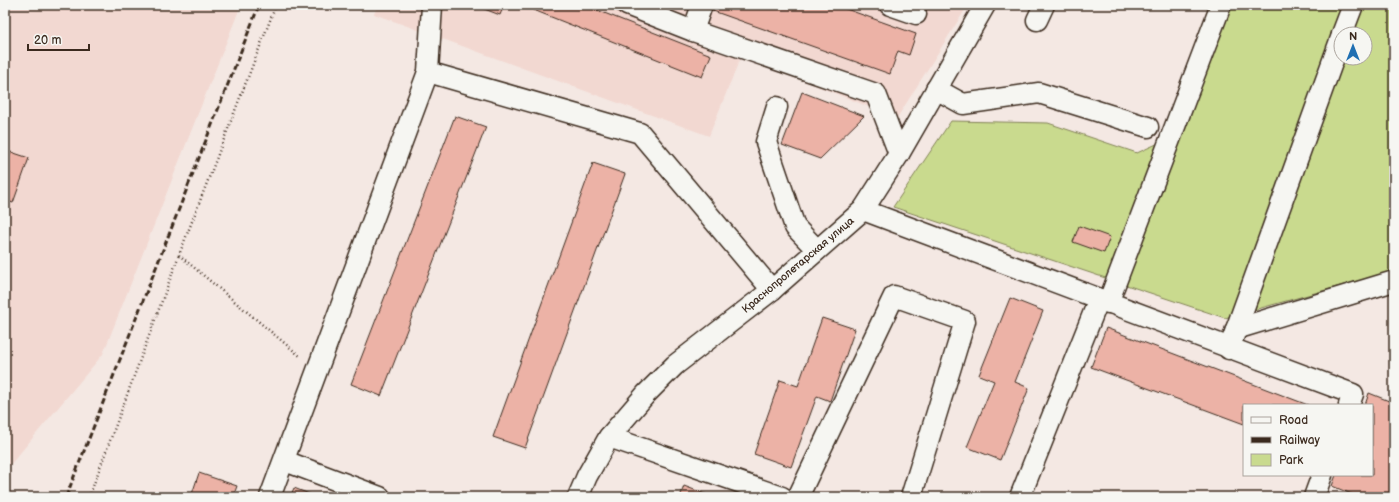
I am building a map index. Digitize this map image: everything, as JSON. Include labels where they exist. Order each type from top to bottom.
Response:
[{"type":"street","points":[[270,497],[285,461],[428,72],[432,5]]},
{"type":"street","points":[[627,5],[693,31],[876,94],[899,154]]},
{"type":"street","points":[[693,31],[702,5]]},
{"type":"street","points":[[890,5],[916,14]]},
{"type":"street","name":"Краснопролетарская улица","points":[[578,497],[587,476],[609,437],[646,394],[675,364],[772,290],[863,210],[899,154],[985,5]]},
{"type":"street","points":[[1020,497],[1103,301],[1221,5]]},
{"type":"street","points":[[1345,26],[1353,5]]},
{"type":"street","points":[[1229,349],[1333,60]]},
{"type":"street","points":[[428,72],[640,133],[772,290]]},
{"type":"street","points":[[936,89],[963,104],[1039,93],[1148,127]]},
{"type":"street","points":[[777,107],[766,142],[795,227],[817,250]]},
{"type":"street","points":[[863,210],[1229,349],[1353,394],[1349,404]]},
{"type":"street","points":[[1236,329],[1394,281]]},
{"type":"street","points":[[798,497],[894,296],[965,321],[911,497]]},
{"type":"street","points":[[609,437],[754,492],[782,497]]},
{"type":"street","points":[[285,461],[380,497]]},
{"type":"street","points":[[1314,497],[1322,476]]},
{"type":"path","points":[[89,497],[179,255],[276,5]]},
{"type":"path","points":[[179,255],[318,371]]},
{"type":"shaded area","points":[[5,5],[241,5],[103,354],[5,471]]},
{"type":"shaded area","points":[[378,5],[968,5],[897,118],[741,56],[709,136],[374,14]]},
{"type":"green space","points":[[1217,5],[1394,5],[1394,271],[1225,318],[893,207],[951,121],[1048,123],[1137,153],[1161,142]]},
{"type":"building","points":[[474,5],[504,5],[500,15]]},
{"type":"building","points":[[521,5],[584,5],[711,55],[702,77]]},
{"type":"building","points":[[716,5],[835,5],[916,34],[909,55],[898,51],[890,74],[713,11]]},
{"type":"building","points":[[802,92],[864,116],[820,159],[782,145]]},
{"type":"building","points":[[455,116],[486,127],[381,396],[351,384]]},
{"type":"building","points":[[11,152],[29,158],[13,203],[5,200],[5,169]]},
{"type":"building","points":[[593,163],[625,174],[525,448],[493,437]]},
{"type":"building","points":[[1079,226],[1110,237],[1104,253],[1073,242]]},
{"type":"building","points":[[1010,298],[1043,311],[1015,382],[1029,388],[1000,460],[967,447],[994,381],[979,375]]},
{"type":"building","points":[[822,318],[855,329],[830,401],[817,396],[791,467],[754,454],[780,380],[798,386]]},
{"type":"building","points":[[1106,328],[1305,404],[1243,404],[1243,424],[1091,367]]},
{"type":"building","points":[[1369,393],[1394,403],[1394,488],[1390,497],[1359,497],[1332,486],[1336,476],[1373,476],[1373,404],[1365,404]]},
{"type":"building","points":[[199,473],[237,486],[233,497],[191,497]]},
{"type":"building","points":[[684,486],[713,497],[680,497]]},
{"type":"building","points":[[294,488],[317,497],[290,497]]},
{"type":"railway","points":[[66,497],[259,5]]}]
